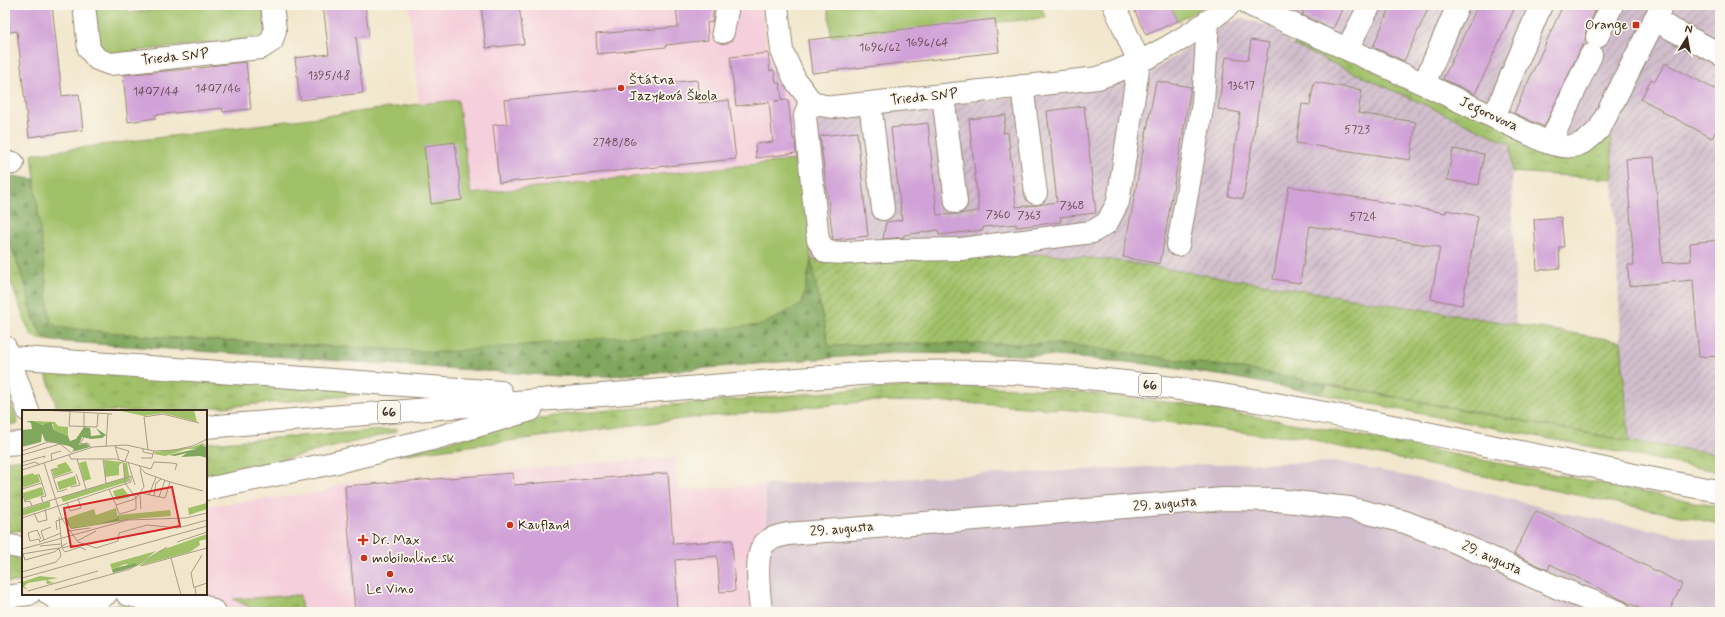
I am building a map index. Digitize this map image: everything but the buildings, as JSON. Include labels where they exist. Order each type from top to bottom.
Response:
[{"type":"main road","name":"Trieda SNP","points":[[84,5],[89,49],[97,59],[110,64],[261,48],[272,41],[275,30],[272,5]]},
{"type":"main road","points":[[723,32],[728,5]]},
{"type":"main road","points":[[777,5],[782,51],[795,80],[810,100],[805,116],[818,240],[826,252],[846,253],[961,249],[1092,232],[1107,223],[1118,202],[1139,62],[1114,5]]},
{"type":"main road","name":"Trieda SNP","points":[[810,100],[820,106],[833,107],[1098,78],[1117,72],[1139,62],[1208,21],[1228,5]]},
{"type":"main road","name":"Jegorovova","points":[[1250,5],[1550,143],[1562,147],[1577,146],[1591,138],[1600,128],[1658,12]]},
{"type":"main road","points":[[1347,49],[1370,5]]},
{"type":"main road","points":[[1424,84],[1458,5]]},
{"type":"main road","points":[[1494,117],[1541,5]]},
{"type":"main road","points":[[1550,143],[1612,5]]},
{"type":"main road","points":[[1658,12],[1720,54]]},
{"type":"main road","points":[[1178,245],[1203,103],[1208,21]]},
{"type":"main road","points":[[1022,86],[1036,193]]},
{"type":"main road","points":[[943,95],[956,202]]},
{"type":"main road","points":[[870,103],[883,209]]},
{"type":"main road","points":[[26,405],[6,354],[572,397]]},
{"type":"main road","name":"66","points":[[207,428],[572,397],[905,372],[1008,373],[1074,377],[1201,392],[1278,405],[1720,491]]},
{"type":"main road","points":[[207,489],[333,463],[436,438],[572,397]]},
{"type":"main road","points":[[5,444],[22,443]]},
{"type":"main road","name":"29. augusta","points":[[761,612],[759,571],[760,554],[764,544],[774,537],[788,534],[1224,499],[1277,500],[1350,508],[1405,522],[1449,539],[1556,587],[1619,612]]},
{"type":"main road","points":[[5,545],[22,548]]},
{"type":"main road","points":[[5,597],[22,595]]},
{"type":"main road","points":[[51,595],[71,608],[91,603],[104,595]]},
{"type":"main road","points":[[131,595],[195,612]]},
{"type":"main road","points":[[185,595],[215,612]]},
{"type":"shaded area","points":[[409,5],[763,5],[767,46],[796,94],[805,159],[471,194],[458,101],[419,104]]},
{"type":"shaded area","points":[[1251,5],[1720,5],[1720,454],[1629,441],[1621,341],[1611,137],[1571,154]]},
{"type":"shaded area","points":[[1241,18],[1273,27],[1293,45],[1511,144],[1516,324],[1111,260],[1049,254],[811,260],[805,159],[796,94],[815,114],[826,118],[1100,87],[1140,79],[1226,23]]},
{"type":"shaded area","points":[[675,457],[678,490],[765,485],[771,612],[237,612],[205,595],[207,595],[207,506],[324,492],[343,483]]},
{"type":"shaded area","points":[[1340,462],[1483,492],[1560,512],[1720,543],[1720,612],[771,612],[765,485],[1212,464]]},
{"type":"green space","points":[[94,5],[128,5],[129,13],[194,5],[262,5],[266,29],[264,37],[101,55]]},
{"type":"green space","points":[[828,5],[1040,5],[1046,18],[831,37]]},
{"type":"green space","points":[[1170,5],[1208,5],[1178,21]]},
{"type":"green space","points":[[1300,37],[1571,154],[1611,137],[1613,179],[1512,172],[1511,144],[1293,45]]},
{"type":"green space","points":[[458,100],[471,194],[805,159],[811,260],[802,304],[761,325],[440,352],[159,337],[58,327],[52,323],[50,318],[32,154]]},
{"type":"green space","points":[[5,175],[34,179],[58,327],[159,337],[440,352],[802,304],[811,260],[829,346],[891,343],[1067,344],[1264,372],[1328,385],[1320,394],[1231,377],[1145,364],[1056,356],[891,353],[609,376],[558,376],[53,341],[41,334],[34,318],[26,287],[5,234]]},
{"type":"green space","points":[[5,234],[26,287],[34,318],[41,334],[53,341],[39,339],[32,336],[27,326],[5,267]]},
{"type":"green space","points":[[1049,254],[1111,260],[1621,341],[1629,441],[1264,372],[1067,344],[891,343],[829,346],[811,260]]},
{"type":"green space","points":[[44,367],[392,392],[189,410],[58,410]]},
{"type":"green space","points":[[5,384],[18,424],[5,425]]},
{"type":"green space","points":[[1328,385],[1629,441],[1720,454],[1720,472],[1320,394]]},
{"type":"green space","points":[[908,387],[993,387],[1059,390],[1185,404],[1315,427],[1720,507],[1720,524],[1330,445],[1305,436],[1263,435],[1085,411],[950,402],[872,401],[682,419],[398,455],[533,420],[565,414],[852,390]]},
{"type":"green space","points":[[398,430],[395,432],[207,478],[207,443]]},
{"type":"green space","points":[[22,459],[22,530],[5,532],[5,461]]},
{"type":"green space","points":[[5,553],[13,555],[22,562],[22,582],[5,582]]},
{"type":"green space","points":[[300,595],[302,612],[259,612],[233,599]]},
{"type":"green space","points":[[121,604],[138,608],[133,612],[88,612],[107,606]]},
{"type":"place","name":"Orange","points":[[1636,25]]},
{"type":"place","name":"Štátna Jazyková Škola","points":[[621,88]]},
{"type":"place","name":"Kaufland","points":[[510,525]]},
{"type":"place","name":"Dr. Max","points":[[363,540]]},
{"type":"place","name":"mobilonline.sk","points":[[364,558]]},
{"type":"place","name":"Le Vino","points":[[390,574]]}]
